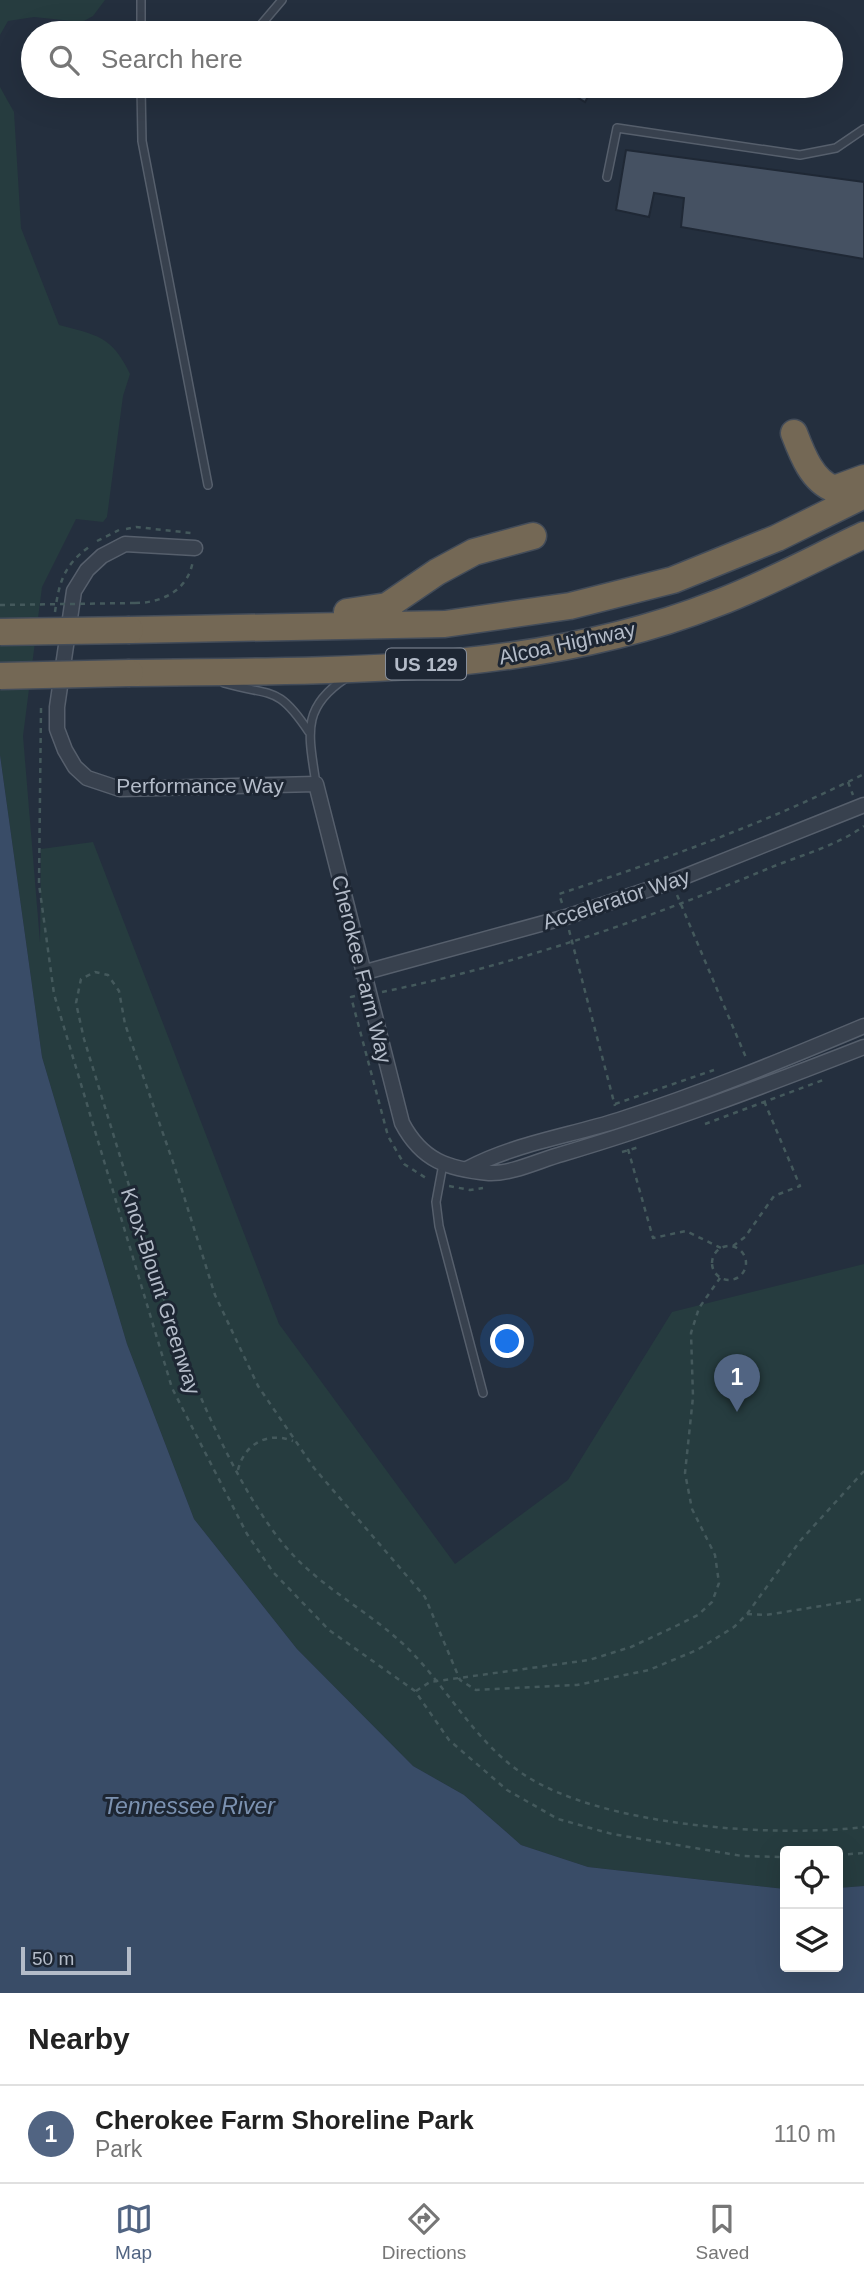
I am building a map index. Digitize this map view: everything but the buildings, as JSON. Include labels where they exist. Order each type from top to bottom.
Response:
[{"type":"highway","points":[[794,433],[806,462],[824,486],[834,489],[864,478]]},
{"type":"highway","name":"Alcoa Highway","points":[[0,632],[445,624],[570,606],[673,580],[777,538],[864,495]]},
{"type":"highway","name":"Alcoa Highway","points":[[0,676],[468,662],[557,648],[644,627],[715,605],[864,535]]},
{"type":"highway","points":[[183,628],[206,617],[339,613],[387,606],[437,572],[474,552],[533,536]]},
{"type":"street","name":"Performance Way","points":[[195,548],[125,544],[102,556],[87,570],[74,591],[58,708],[57,729],[65,750],[75,767],[87,778],[120,789],[316,784]]},
{"type":"street","name":"Cherokee Farm Way","points":[[316,784],[402,1123],[424,1154],[443,1164],[492,1173],[626,1143],[864,1047]]},
{"type":"street","name":"Accelerator Way","points":[[362,973],[566,917],[671,883],[864,804]]},
{"type":"street","points":[[467,1169],[489,1157],[619,1120],[753,1073],[864,1026]]},
{"type":"lane","points":[[141,0],[141,21]]},
{"type":"lane","points":[[264,21],[282,0]]},
{"type":"lane","points":[[141,98],[142,141],[208,485]]},
{"type":"lane","points":[[607,177],[617,128],[800,155],[836,148],[864,129]]},
{"type":"lane","name":"Cherokee Farm Way","points":[[316,784],[309,732],[319,700],[327,690],[362,667]]},
{"type":"lane","name":"Cherokee Farm Way","points":[[190,672],[279,695],[292,707],[309,732]]},
{"type":"lane","points":[[443,1164],[436,1202],[439,1226],[483,1393]]},
{"type":"path","points":[[0,605],[135,603],[171,596],[192,571],[195,548],[190,532],[136,527],[108,535],[71,559],[59,582],[54,620]]},
{"type":"path","name":"Knox-Blount Greenway","points":[[43,696],[40,722],[39,884],[54,993],[172,1388],[247,1534],[273,1572],[328,1630],[415,1691],[449,1740],[507,1790],[558,1819],[663,1844],[742,1856],[780,1857]]},
{"type":"path","points":[[619,1120],[559,894],[662,860],[739,830],[864,774]]},
{"type":"path","points":[[490,1187],[470,1190],[438,1183],[421,1177],[404,1164],[388,1136],[351,997],[483,968],[572,942],[710,892],[864,826]]},
{"type":"path","points":[[864,1471],[800,1542],[747,1614],[734,1627],[697,1650],[649,1670],[615,1679],[577,1685],[476,1690],[460,1679],[425,1597],[294,1442],[258,1385],[215,1295],[125,1024],[119,991],[108,975],[95,972],[81,979],[76,1003],[84,1039],[174,1332],[191,1374],[238,1470],[293,1556],[401,1642],[439,1682],[462,1716],[522,1774],[575,1799],[671,1821],[755,1829],[864,1827]]},
{"type":"path","points":[[615,1104],[720,1068]]},
{"type":"path","points":[[703,1125],[827,1078]]},
{"type":"path","points":[[626,1143],[641,1146]]},
{"type":"path","points":[[616,1154],[626,1143]]},
{"type":"path","points":[[626,1143],[653,1238],[686,1231],[720,1248],[738,1249],[746,1264],[737,1278],[720,1278]]},
{"type":"path","points":[[720,1248],[712,1263],[720,1278]]},
{"type":"path","points":[[415,1691],[430,1682],[589,1660],[631,1647],[676,1626],[698,1615],[712,1602],[719,1583],[715,1555],[692,1509],[685,1473],[694,1397],[691,1333],[699,1308],[720,1278]]},
{"type":"path","points":[[238,1470],[242,1455],[256,1442],[282,1437],[294,1442]]},
{"type":"path","points":[[747,1614],[766,1615],[864,1599]]},
{"type":"path","points":[[843,1855],[864,1853]]},
{"type":"green space","points":[[0,0],[105,0],[93,16],[84,21],[34,17],[8,21],[0,35]]},
{"type":"green space","points":[[0,87],[14,112],[21,228],[59,325],[93,335],[110,344],[130,374],[123,396],[107,517],[103,522],[76,519],[42,587],[23,736],[40,942],[41,849],[93,842],[279,1324],[455,1564],[568,1480],[672,1312],[864,1264],[864,1886],[843,1888],[843,1846],[780,1846],[780,1888],[588,1867],[521,1845],[464,1795],[413,1766],[297,1649],[194,1519],[127,1344],[42,1057],[0,755]]},
{"type":"water","name":"Tennessee River","points":[[0,755],[42,1057],[127,1344],[194,1519],[297,1649],[413,1766],[464,1795],[521,1845],[588,1867],[780,1888],[780,1972],[843,1972],[843,1888],[864,1886],[864,1993],[0,1993]]},
{"type":"place","name":"Cherokee Farm Shoreline Park","points":[[737,1412]]}]
